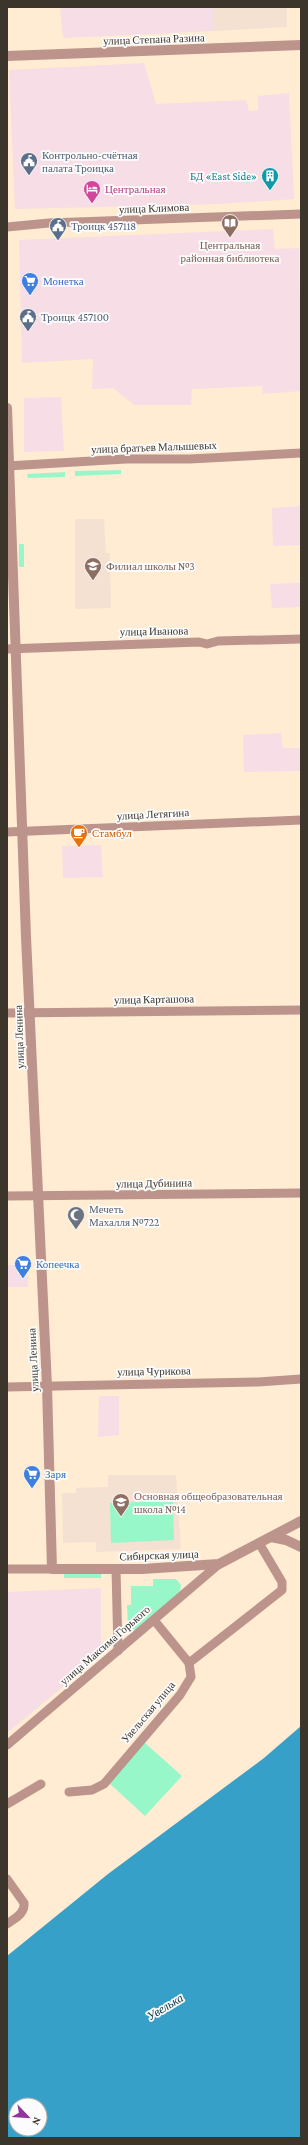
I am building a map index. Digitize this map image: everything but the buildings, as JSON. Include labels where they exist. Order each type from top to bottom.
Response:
[{"type":"street","name":"улица Степана Разина","points":[[7,56],[301,45]]},
{"type":"street","name":"улица Климова","points":[[7,227],[49,223],[301,214]]},
{"type":"street","name":"улица Ленина","points":[[7,408],[11,648],[22,832],[37,1196],[47,1386],[52,1569]]},
{"type":"street","name":"улица братьев Малышевых","points":[[8,466],[126,459],[190,459],[301,454]]},
{"type":"street","name":"улица Иванова","points":[[11,648],[199,642],[206,644],[218,641],[301,639]]},
{"type":"street","name":"улица Летягина","points":[[7,832],[301,820]]},
{"type":"street","name":"улица Карташова","points":[[7,1013],[301,1010]]},
{"type":"street","name":"улица Дубинина","points":[[7,1196],[301,1193]]},
{"type":"street","name":"улица Чурикова","points":[[7,1386],[258,1382],[301,1379]]},
{"type":"street","name":"Сибирская улица","points":[[7,1569],[116,1569],[192,1567],[219,1564],[301,1521]]},
{"type":"street","points":[[271,1537],[286,1540],[301,1547]]},
{"type":"street","points":[[154,1620],[189,1663],[282,1590],[282,1582],[259,1543]]},
{"type":"street","name":"улица Максима Горького","points":[[7,1745],[219,1564]]},
{"type":"street","points":[[116,1569],[118,1651]]},
{"type":"street","name":"Увельская улица","points":[[69,1792],[92,1790],[104,1784],[180,1695],[191,1677],[189,1663]]},
{"type":"street","points":[[7,1804],[41,1784]]},
{"type":"street","points":[[7,1879],[24,1903],[24,1907],[21,1914],[7,1924]]},
{"type":"shaded area","points":[[60,7],[214,7],[214,31],[63,38]]},
{"type":"shaded area","points":[[214,7],[287,7],[287,27],[214,31]]},
{"type":"shaded area","points":[[144,63],[156,104],[246,100],[249,111],[258,110],[258,96],[289,93],[294,199],[219,204],[15,209],[9,70]]},
{"type":"shaded area","points":[[273,229],[275,249],[299,248],[301,391],[263,394],[262,386],[192,389],[191,405],[134,405],[113,388],[92,389],[93,359],[22,363],[19,240]]},
{"type":"shaded area","points":[[61,397],[64,451],[24,452],[24,398]]},
{"type":"shaded area","points":[[301,506],[301,545],[273,546],[272,508]]},
{"type":"shaded area","name":"Филиал школы №3","points":[[75,519],[104,519],[106,553],[110,553],[111,608],[75,609]]},
{"type":"shaded area","points":[[301,583],[301,607],[272,608],[270,584]]},
{"type":"shaded area","points":[[281,733],[283,748],[301,748],[301,771],[244,772],[243,735]]},
{"type":"shaded area","points":[[101,845],[103,877],[63,878],[62,846]]},
{"type":"shaded area","points":[[7,1265],[27,1265],[28,1287],[7,1287]]},
{"type":"shaded area","points":[[99,1396],[119,1396],[119,1435],[98,1437]]},
{"type":"shaded area","name":"Основная общеобразовательная школа №14","points":[[108,1475],[176,1475],[181,1549],[96,1552],[96,1542],[63,1543],[62,1493],[76,1493],[76,1488],[108,1487]]},
{"type":"shaded area","points":[[101,1588],[101,1655],[7,1733],[7,1592]]},
{"type":"green space","points":[[121,470],[121,474],[75,476],[75,471]]},
{"type":"green space","points":[[65,472],[65,477],[28,478],[27,474]]},
{"type":"green space","points":[[19,544],[24,544],[24,567],[19,567]]},
{"type":"green space","points":[[173,1501],[174,1540],[111,1543],[110,1503]]},
{"type":"green space","points":[[64,1574],[101,1574],[101,1578],[64,1578]]},
{"type":"green space","points":[[153,1579],[176,1579],[181,1585],[180,1592],[137,1630],[128,1628],[127,1605],[131,1605],[131,1586],[153,1586]]},
{"type":"green space","points":[[145,1743],[182,1776],[145,1816],[109,1783]]},
{"type":"water","name":"Увелька","points":[[301,1726],[301,2138],[7,2138],[7,1956],[108,1874],[264,1758]]},
{"type":"place","name":"Контрольно-счётная палата Троицка","points":[[29,176]]},
{"type":"place","name":"БД «East Side»","points":[[270,191]]},
{"type":"place","name":"Центральная","points":[[92,204]]},
{"type":"place","name":"Центральная районная библиотека","points":[[230,238]]},
{"type":"place","name":"Троицк 457118","points":[[58,241]]},
{"type":"place","name":"Монетка","points":[[30,296]]},
{"type":"place","name":"Троицк 457100","points":[[28,332]]},
{"type":"place","name":"Филиал школы №3","points":[[93,581]]},
{"type":"place","name":"Стамбул","points":[[79,848]]},
{"type":"place","name":"Мечеть Махалля №722","points":[[76,1230]]},
{"type":"place","name":"Копеечка","points":[[23,1279]]},
{"type":"place","name":"Заря","points":[[32,1489]]},
{"type":"place","name":"Основная общеобразовательная школа №14","points":[[121,1517]]}]
